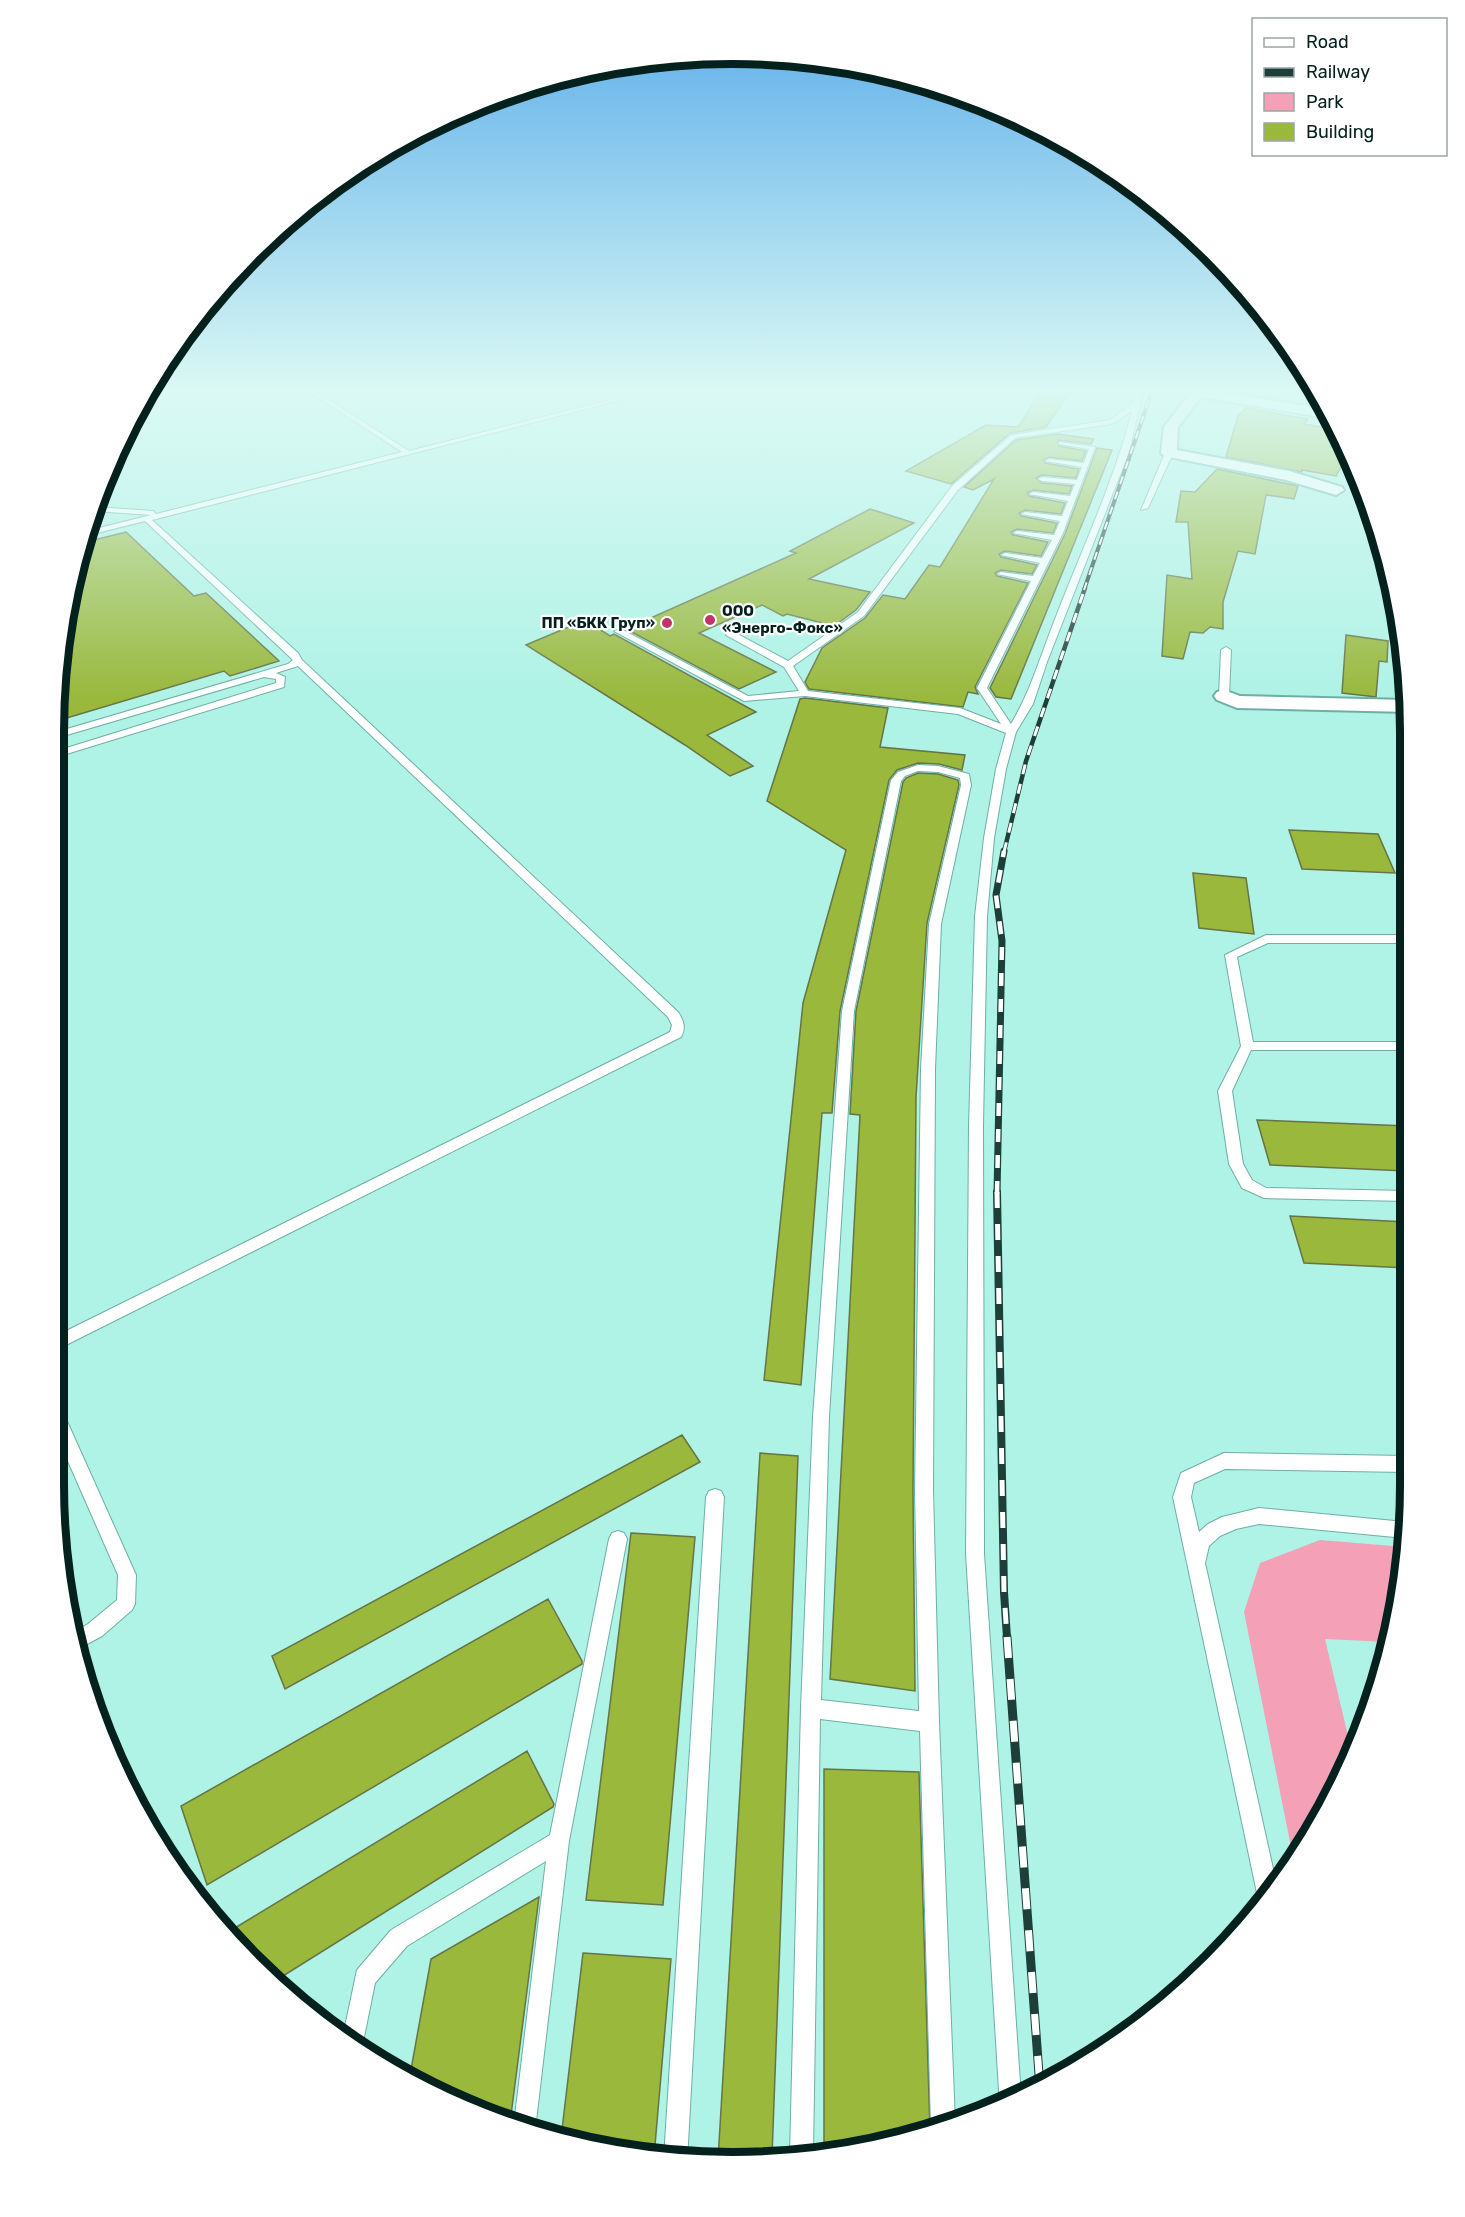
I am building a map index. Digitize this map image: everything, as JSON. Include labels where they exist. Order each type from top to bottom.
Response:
[{"type":"street","points":[[1224,696],[1237,702],[1399,706]]},
{"type":"lane","points":[[96,532],[249,491]]},
{"type":"lane","points":[[788,665],[861,614],[886,584],[953,491]]},
{"type":"lane","points":[[1011,732],[982,688],[1056,538],[1075,491]]},
{"type":"lane","points":[[1009,2092],[975,1542],[976,1126],[981,916],[989,838],[1001,770],[1011,732],[1028,704],[1042,662],[1109,491]]},
{"type":"lane","points":[[1144,508],[1152,491]]},
{"type":"lane","points":[[1033,495],[1072,498]]},
{"type":"lane","points":[[103,510],[163,513]]},
{"type":"lane","points":[[102,513],[111,511]]},
{"type":"lane","points":[[1025,514],[1064,519]]},
{"type":"lane","points":[[64,1339],[676,1034],[678,1025],[674,1015],[298,661],[295,655],[147,519]]},
{"type":"lane","points":[[1017,533],[1056,538]]},
{"type":"lane","points":[[1005,555],[1045,561]]},
{"type":"lane","points":[[1001,574],[1035,579]]},
{"type":"lane","points":[[618,631],[747,699],[805,693],[960,711],[1011,732]]},
{"type":"lane","points":[[729,633],[788,665],[805,693]]},
{"type":"lane","points":[[1224,696],[1226,650]]},
{"type":"lane","points":[[64,733],[291,666],[298,661]]},
{"type":"lane","points":[[64,752],[280,685],[279,677],[263,674]]},
{"type":"lane","points":[[801,2149],[811,1708],[821,1417],[848,1011],[896,780],[900,774],[914,768],[952,772],[965,776],[966,785],[935,924],[928,1069],[924,1490],[929,1722],[943,2118]]},
{"type":"lane","points":[[1400,939],[1266,939],[1231,955],[1247,1046],[1225,1091],[1236,1164],[1247,1184],[1264,1193],[1400,1196]]},
{"type":"lane","points":[[1247,1046],[1400,1046]]},
{"type":"lane","points":[[64,1433],[127,1575],[126,1604],[82,1637]]},
{"type":"lane","points":[[1266,1885],[1182,1497],[1187,1478],[1204,1468],[1224,1461],[1400,1464]]},
{"type":"lane","points":[[677,2150],[715,1497]]},
{"type":"lane","points":[[1196,1563],[1202,1541],[1215,1530],[1237,1520],[1258,1516],[1399,1529]]},
{"type":"lane","points":[[526,2119],[559,1841],[618,1539]]},
{"type":"lane","points":[[811,1708],[929,1722]]},
{"type":"lane","points":[[354,2034],[365,1978],[399,1938],[559,1841]]},
{"type":"green space","points":[[1320,1540],[1397,1546],[1388,1615],[1382,1642],[1325,1639],[1349,1742],[1332,1780],[1292,1850],[1244,1612],[1260,1563]]},
{"type":"building","points":[[986,491],[1030,491],[1027,493],[1029,496],[1065,503],[1061,514],[1025,510],[1019,513],[1021,516],[1057,523],[1053,533],[1017,529],[1011,532],[1013,535],[1048,542],[1041,556],[1005,551],[999,554],[1001,557],[1037,565],[1032,574],[1001,570],[995,573],[997,576],[1028,583],[975,687],[978,694],[968,692],[963,707],[809,689],[805,682],[822,648],[865,618],[883,595],[905,599],[929,565],[940,567]]},
{"type":"building","points":[[1046,491],[1070,491],[1069,494]]},
{"type":"building","points":[[1081,491],[1095,491],[1011,699],[996,697],[990,688],[1065,534]]},
{"type":"building","points":[[1181,491],[1296,491],[1294,499],[1266,495],[1255,554],[1238,551],[1223,602],[1223,629],[1210,627],[1203,633],[1190,632],[1183,659],[1162,656],[1167,575],[1192,579],[1188,522],[1176,522]]},
{"type":"building","points":[[870,509],[914,523],[809,579],[870,592],[856,610],[834,626],[787,614],[783,616],[762,605],[699,633],[776,672],[739,689],[626,629],[796,553],[790,551]]},
{"type":"building","points":[[126,532],[194,596],[206,593],[279,661],[230,676],[224,671],[65,719],[70,645],[77,602],[93,540]]},
{"type":"building","points":[[585,620],[610,636],[614,634],[756,712],[707,735],[753,766],[730,776],[526,645]]},
{"type":"building","points":[[1346,635],[1388,641],[1387,662],[1379,661],[1376,697],[1342,693]]},
{"type":"building","points":[[800,699],[888,708],[880,747],[965,755],[962,770],[939,764],[918,763],[897,770],[889,780],[840,1011],[832,1113],[822,1113],[801,1385],[764,1380],[803,1003],[846,850],[767,801]]},
{"type":"building","points":[[918,773],[938,774],[958,780],[959,785],[927,923],[916,1097],[913,1490],[915,1691],[830,1679],[860,1115],[850,1114],[856,1011],[903,782],[906,778]]},
{"type":"building","points":[[1289,830],[1378,834],[1395,873],[1302,869]]},
{"type":"building","points":[[1193,873],[1246,878],[1254,934],[1199,928]]},
{"type":"building","points":[[1257,1120],[1400,1126],[1400,1171],[1270,1165]]},
{"type":"building","points":[[1290,1216],[1400,1222],[1400,1268],[1304,1263]]},
{"type":"building","points":[[682,1435],[700,1462],[285,1689],[272,1656]]},
{"type":"building","points":[[760,1453],[798,1456],[772,2151],[718,2152]]},
{"type":"building","points":[[631,1533],[695,1537],[663,1905],[586,1900]]},
{"type":"building","points":[[548,1599],[582,1664],[207,1885],[181,1806]]},
{"type":"building","points":[[527,1751],[554,1804],[553,1807],[281,1977],[234,1929]]},
{"type":"building","points":[[824,1769],[919,1772],[930,2122],[863,2140],[824,2146]]},
{"type":"building","points":[[539,1897],[511,2114],[477,2102],[411,2070],[431,1959]]},
{"type":"building","points":[[583,1953],[671,1959],[655,2148],[602,2140],[562,2130]]},
{"type":"railway","points":[[1084,590],[1118,491]]},
{"type":"railway","points":[[1004,852],[1026,761],[1085,588]]},
{"type":"railway","points":[[997,1193],[1002,941],[996,895],[1004,851]]},
{"type":"railway","points":[[997,1193],[1004,1592],[1007,1638]]},
{"type":"railway","points":[[1007,1637],[1039,2078]]},
{"type":"place","name":"ООО «Энерго-Фокс»","points":[[710,620]]},
{"type":"place","name":"ПП «БКК Груп»","points":[[667,623]]}]
